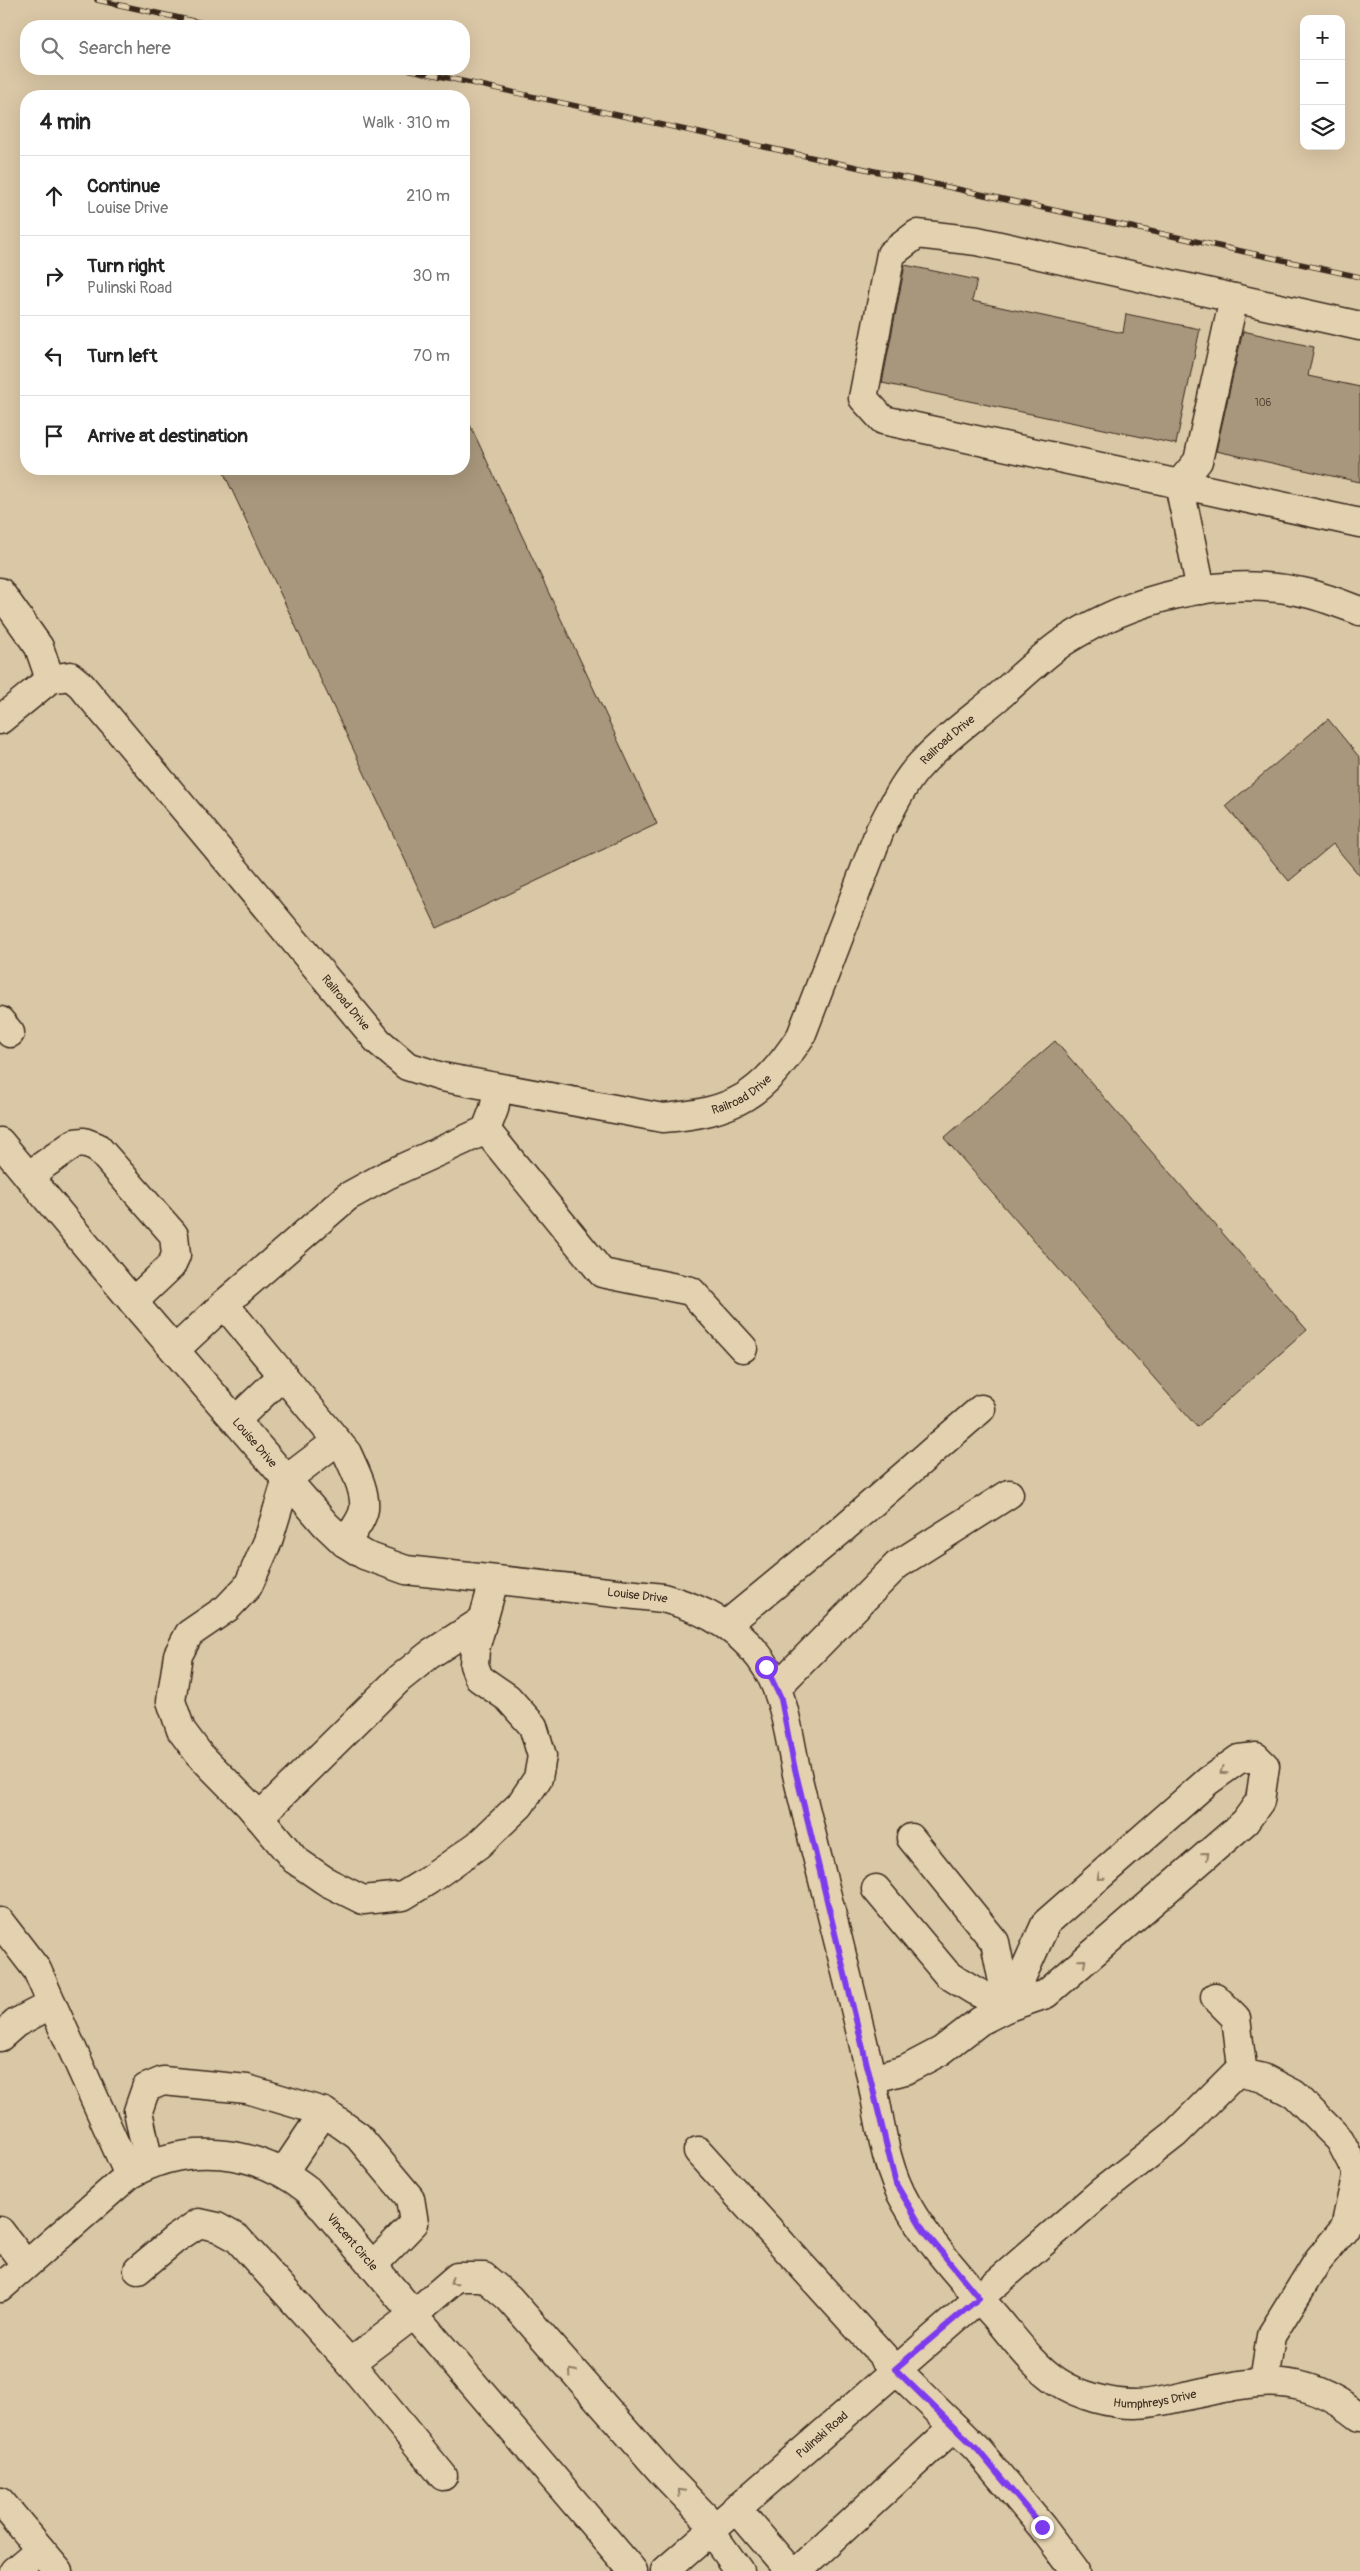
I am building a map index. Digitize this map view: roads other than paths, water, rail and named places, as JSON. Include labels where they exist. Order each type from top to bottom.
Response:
[{"type":"street","points":[[1360,326],[976,241],[917,234],[891,254],[863,398],[884,420],[1360,523]]},
{"type":"street","points":[[1179,484],[1198,461],[1234,298]]},
{"type":"street","points":[[1179,484],[1201,590]]},
{"type":"street","name":"Railroad Drive","points":[[50,679],[70,676],[81,685],[378,1041],[408,1066],[442,1077],[663,1118],[694,1116],[722,1109],[761,1086],[781,1066],[801,1036],[880,830],[921,763],[1062,643],[1099,621],[1140,603],[1177,593],[1201,590],[1249,587],[1302,592],[1360,611]]},
{"type":"street","points":[[0,592],[39,646],[50,679],[0,720]]},
{"type":"street","points":[[175,1350],[224,1304],[347,1196],[386,1175],[486,1130],[494,1109],[498,1088]]},
{"type":"street","points":[[486,1130],[602,1273],[691,1291],[743,1348]]},
{"type":"street","name":"Louise Drive","points":[[0,1142],[133,1302],[286,1479],[345,1543],[364,1555],[406,1570],[663,1598],[691,1606],[726,1625],[746,1641],[766,1667],[777,1687],[872,2079],[889,2160],[905,2203],[924,2231],[979,2298]]},
{"type":"street","points":[[28,1176],[75,1142],[84,1142],[97,1147],[174,1235],[176,1255],[171,1266],[133,1302]]},
{"type":"street","points":[[224,1304],[347,1453],[360,1480],[364,1508],[359,1521],[345,1543]]},
{"type":"street","points":[[236,1420],[283,1375]]},
{"type":"street","points":[[726,1625],[839,1532],[981,1408]]},
{"type":"street","points":[[337,1441],[286,1479],[268,1541],[248,1586],[227,1608],[189,1634],[178,1655],[171,1701],[181,1730],[199,1754],[259,1817],[295,1860],[326,1882],[363,1900],[403,1896],[478,1845],[520,1805],[538,1778],[542,1756],[533,1726],[508,1698],[479,1678],[474,1664],[475,1649],[494,1581]]},
{"type":"street","points":[[777,1687],[897,1565],[1009,1494]]},
{"type":"street","points":[[259,1817],[399,1679],[428,1655],[483,1620]]},
{"type":"street","points":[[872,2079],[905,2070],[941,2051],[980,2021],[1008,2007],[1046,1994],[1245,1822],[1260,1802],[1265,1766],[1256,1757],[1240,1759],[1208,1781],[1046,1924],[1008,2007]]},
{"type":"street","points":[[911,1838],[994,1942],[1008,2007]]},
{"type":"street","points":[[876,1888],[947,1974],[975,1991],[1008,2007]]},
{"type":"street","points":[[0,1922],[37,1970],[52,2004],[139,2169]]},
{"type":"street","points":[[1215,1996],[1236,2018],[1242,2067],[1237,2072]]},
{"type":"street","points":[[0,2037],[16,2023],[52,2004]]},
{"type":"street","points":[[1237,2072],[1263,2078],[1294,2094],[1340,2140],[1357,2173],[1345,2228],[1318,2260],[1271,2336],[1264,2381]]},
{"type":"street","name":"Pulinski Road","points":[[665,2571],[895,2369],[1102,2192],[1175,2134],[1237,2072]]},
{"type":"street","points":[[139,2169],[138,2111],[146,2088],[163,2081],[247,2089],[324,2112],[358,2136],[410,2198],[414,2223],[372,2266]]},
{"type":"street","points":[[283,2174],[324,2112]]},
{"type":"street","points":[[698,2151],[895,2369],[977,2449],[1036,2520],[1075,2571]]},
{"type":"street","name":"Vincent Circle","points":[[0,2288],[139,2169],[186,2154],[232,2154],[258,2161],[308,2190],[633,2571]]},
{"type":"street","points":[[138,2270],[175,2238],[198,2223],[217,2227],[237,2238],[350,2363],[443,2476]]},
{"type":"street","points":[[0,2232],[26,2265]]},
{"type":"street","points":[[350,2363],[413,2315],[457,2277],[484,2277],[509,2298],[713,2529],[738,2571]]},
{"type":"street","name":"Humphreys Drive","points":[[979,2298],[1033,2361],[1058,2382],[1074,2390],[1111,2402],[1135,2404],[1161,2402],[1240,2384],[1264,2381],[1289,2382],[1321,2392],[1360,2417]]},
{"type":"street","points":[[798,2571],[954,2427]]},
{"type":"street","points":[[0,2501],[59,2571]]},
{"type":"street","points":[[736,2508],[790,2571]]},
{"type":"street","points":[[14,2571],[40,2549]]},
{"type":"railway","points":[[97,0],[189,20]]},
{"type":"railway","points":[[434,75],[1360,277]]}]
